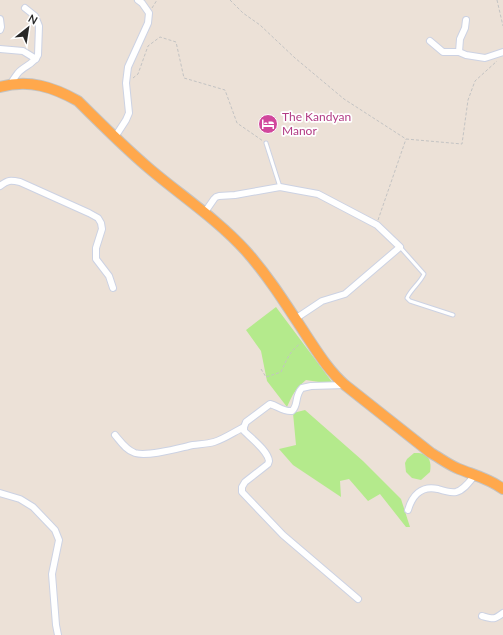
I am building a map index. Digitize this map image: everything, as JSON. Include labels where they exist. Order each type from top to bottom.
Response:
[{"type":"highway","points":[[5,86],[30,83],[48,87],[78,101],[150,170],[204,212],[233,237],[254,260],[331,371],[344,385],[431,452],[450,464],[490,481],[503,489]]},
{"type":"street","points":[[115,137],[129,113],[126,83],[128,67],[148,23],[149,13],[138,0]]},
{"type":"street","points":[[5,86],[18,73],[32,63],[38,55],[39,26],[35,16],[25,8]]},
{"type":"street","points":[[0,19],[2,27],[0,30]]},
{"type":"street","points":[[458,52],[460,39],[465,28],[466,20]]},
{"type":"street","points":[[430,41],[443,52],[458,52],[485,58],[503,52]]},
{"type":"street","points":[[0,49],[23,51],[36,59]]},
{"type":"street","points":[[0,186],[12,180],[20,182],[98,218],[102,229],[96,248],[96,259],[109,276],[113,288]]},
{"type":"street","points":[[204,212],[214,199],[219,196],[280,188],[296,190],[318,194],[377,225],[400,247],[345,294],[322,301],[295,319]]},
{"type":"street","points":[[115,435],[127,449],[134,453],[141,454],[214,442],[244,426],[246,422],[270,404],[284,411],[292,411],[295,409],[298,395],[302,388],[311,386],[344,385]]},
{"type":"street","points":[[244,426],[244,431],[261,448],[269,458],[269,461],[268,464],[245,482],[242,487],[242,492],[283,535],[358,598]]},
{"type":"street","points":[[408,510],[411,500],[420,491],[428,488],[451,492],[458,491],[475,475]]},
{"type":"street","points":[[0,492],[20,499],[34,507],[55,530],[58,540],[52,574],[58,635]]},
{"type":"street","points":[[482,616],[496,618],[503,613]]},
{"type":"lane","points":[[266,143],[280,188]]},
{"type":"lane","points":[[400,247],[424,274],[422,280],[407,298],[410,301],[453,315]]},
{"type":"path","points":[[149,13],[157,0]]},
{"type":"path","points":[[230,0],[243,14],[260,25],[295,58],[344,99],[406,139],[462,144],[468,100],[475,81],[497,60]]},
{"type":"path","points":[[497,0],[503,26]]},
{"type":"path","points":[[126,83],[138,74],[148,46],[160,37],[176,42],[184,78],[225,90],[237,123],[266,143]]},
{"type":"path","points":[[377,225],[406,139]]},
{"type":"path","points":[[261,369],[266,377],[281,372],[288,356],[295,347],[307,337]]},
{"type":"green space","points":[[276,307],[332,382],[306,380],[299,386],[287,407],[267,381],[261,351],[246,330]]},
{"type":"green space","points":[[305,410],[363,461],[401,499],[410,527],[406,527],[380,494],[368,501],[349,479],[340,481],[341,497],[293,465],[279,449],[296,445],[293,413]]},
{"type":"green space","points":[[414,453],[426,455],[430,460],[430,472],[421,480],[412,478],[406,472],[405,463]]},
{"type":"place","name":"The Kandyan Manor","points":[[268,124]]}]
